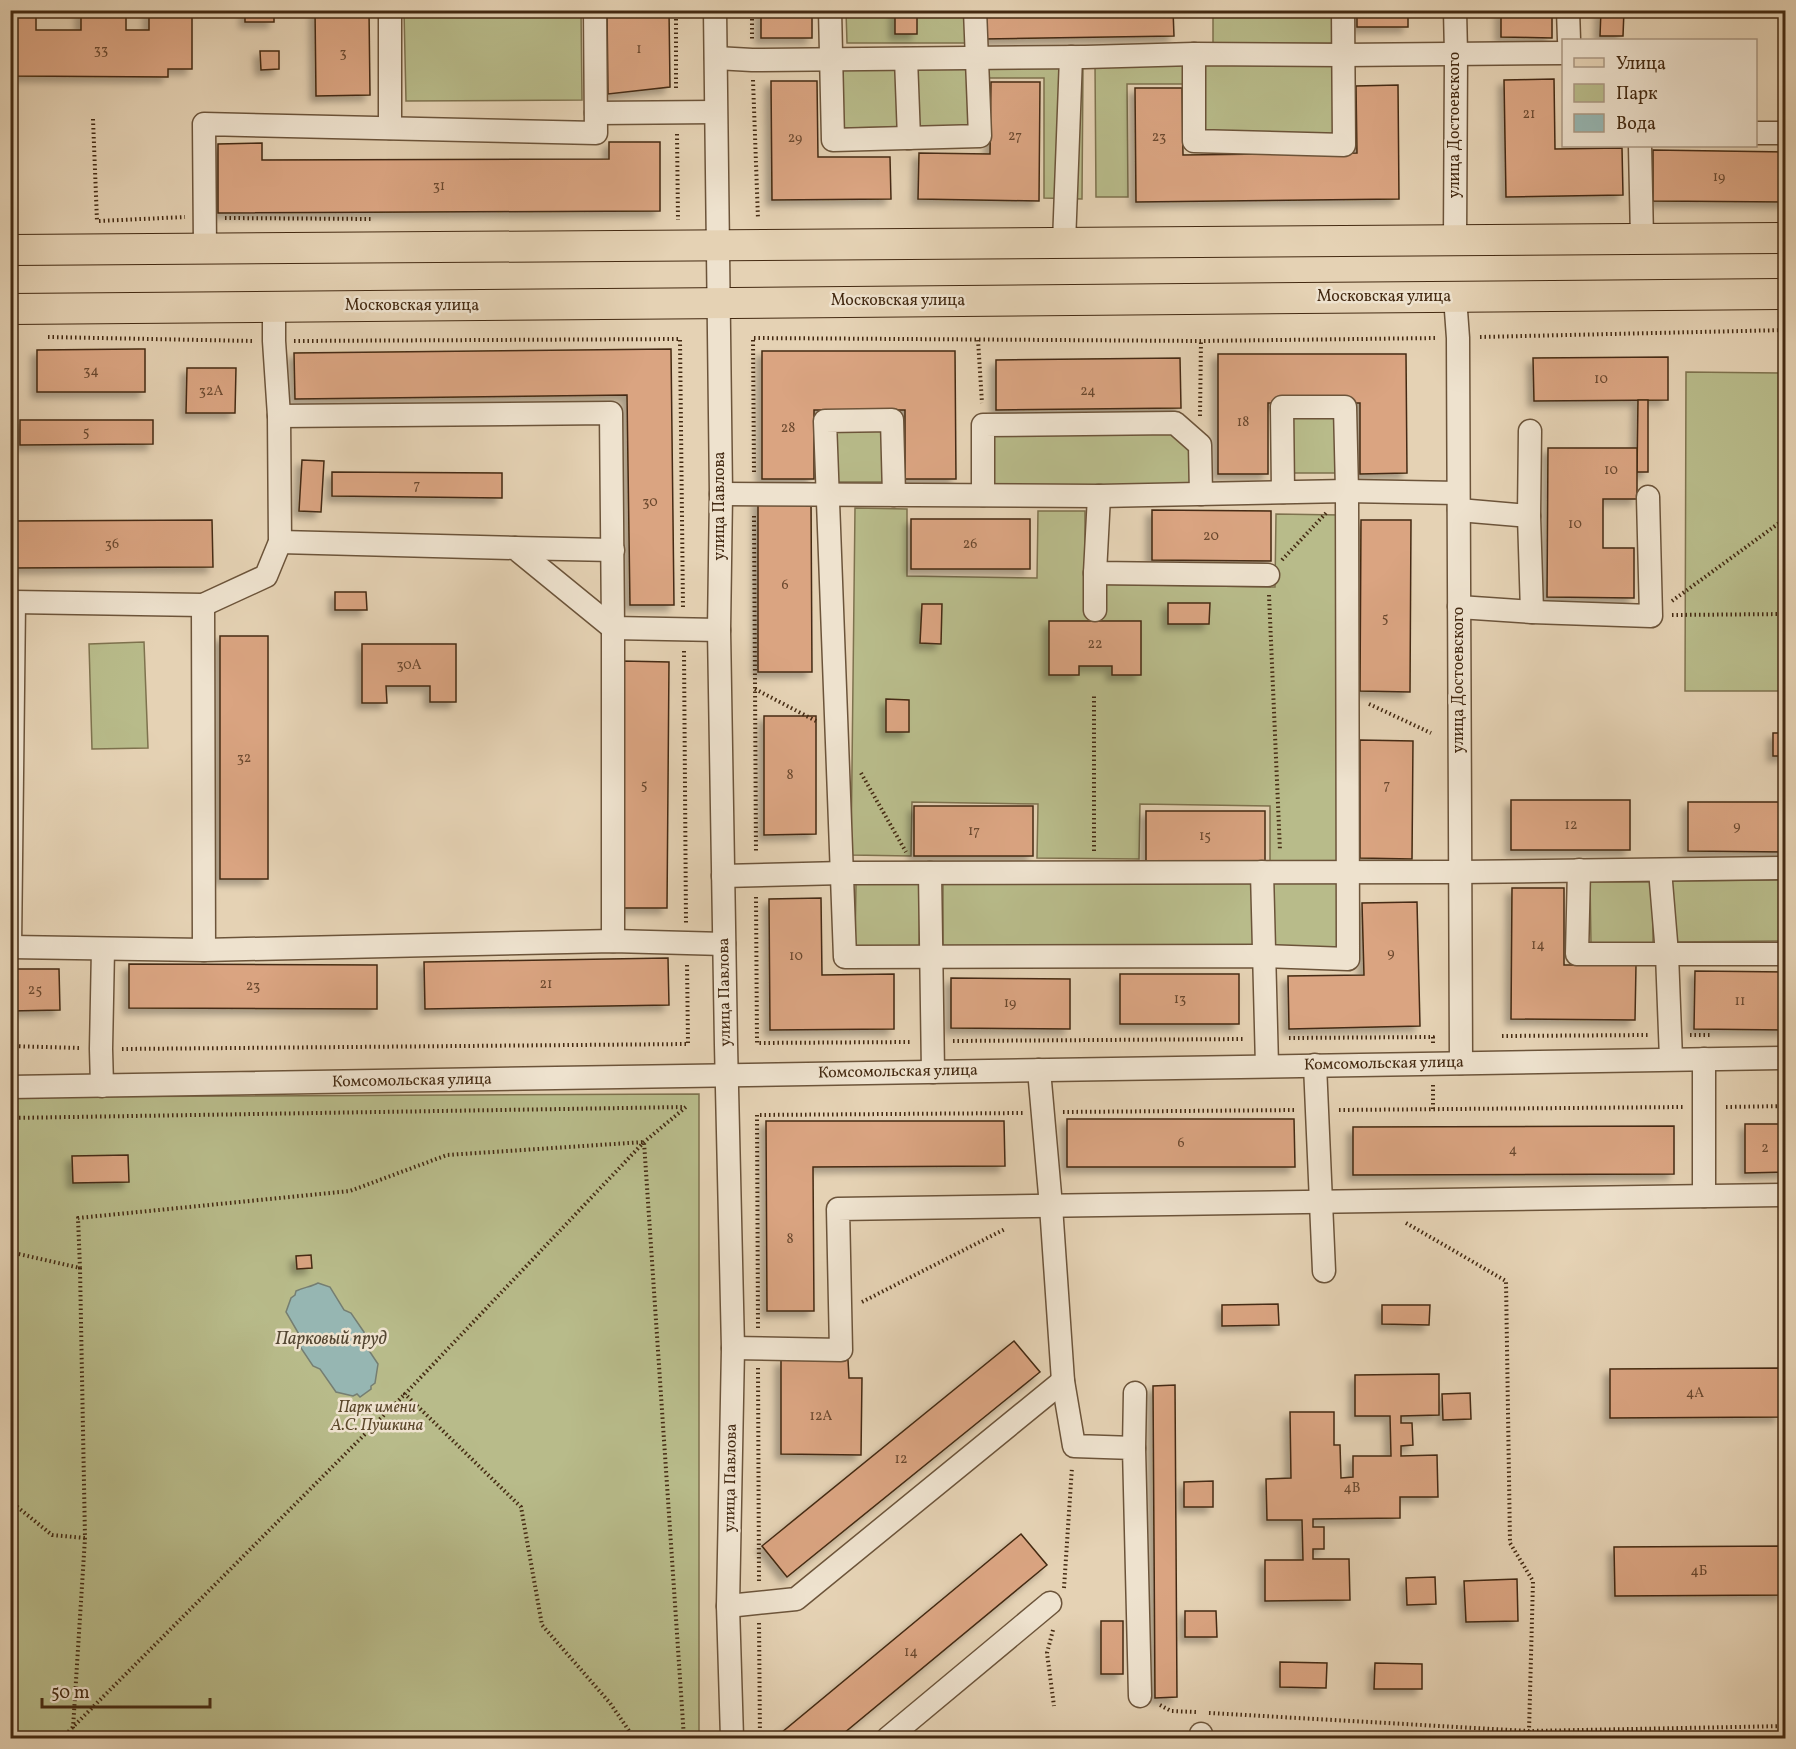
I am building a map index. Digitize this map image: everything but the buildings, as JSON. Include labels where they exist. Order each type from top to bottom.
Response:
[{"type":"main road","points":[[10,250],[1785,238]]},
{"type":"main road","name":"Московская улица","points":[[10,309],[1785,294]]},
{"type":"street","points":[[390,10],[390,128]]},
{"type":"street","points":[[206,248],[204,124],[596,134],[595,10]]},
{"type":"street","name":"улица Павлова","points":[[715,10],[721,495],[719,630],[733,1348],[728,1606],[732,1738]]},
{"type":"street","points":[[830,10],[833,140],[980,136],[975,10]]},
{"type":"street","points":[[1194,54],[1194,141],[1344,145],[1342,10]]},
{"type":"street","name":"улица Достоевского","points":[[1455,10],[1455,240]]},
{"type":"street","points":[[1568,10],[1569,39]]},
{"type":"street","points":[[716,58],[752,60],[1194,54],[1562,53]]},
{"type":"street","points":[[1064,243],[1071,57]]},
{"type":"street","points":[[906,58],[909,138]]},
{"type":"street","points":[[596,112],[715,112]]},
{"type":"street","points":[[1757,133],[1785,133]]},
{"type":"street","points":[[1640,147],[1642,239]]},
{"type":"street","name":"улица Достоевского","points":[[1455,297],[1458,338],[1461,1063]]},
{"type":"street","points":[[274,307],[279,416],[280,542],[266,576],[203,604],[12,601],[11,947],[204,950],[613,942],[724,944]]},
{"type":"street","points":[[894,495],[892,420],[825,421],[845,957],[1264,956],[1348,959],[1345,407],[1282,407],[1283,492]]},
{"type":"street","points":[[279,416],[611,413],[613,942]]},
{"type":"street","points":[[983,495],[983,425],[1175,423],[1200,445],[1201,494]]},
{"type":"street","points":[[1530,431],[1529,516],[1532,612]]},
{"type":"street","points":[[721,495],[1099,496],[1347,491],[1459,501],[1529,516]]},
{"type":"street","points":[[1095,610],[1099,496]]},
{"type":"street","points":[[1459,607],[1651,616],[1648,497]]},
{"type":"street","points":[[280,542],[613,550]]},
{"type":"street","points":[[515,548],[613,628],[719,630]]},
{"type":"street","points":[[1095,573],[1268,575]]},
{"type":"street","points":[[203,604],[204,950]]},
{"type":"street","points":[[723,876],[843,873],[1460,872],[1785,868]]},
{"type":"street","points":[[1579,870],[1577,954],[1785,954]]},
{"type":"street","points":[[1660,870],[1667,954],[1671,1059]]},
{"type":"street","points":[[1267,1066],[1264,956],[1272,872]]},
{"type":"street","points":[[930,873],[933,1072]]},
{"type":"street","points":[[102,1086],[103,949]]},
{"type":"street","name":"Комсомольская улица","points":[[10,1087],[1785,1058]]},
{"type":"street","points":[[1704,1059],[1704,1196]]},
{"type":"street","points":[[1315,1065],[1324,1271]]},
{"type":"street","points":[[1039,1070],[1063,1381],[1074,1446],[1134,1448]]},
{"type":"street","points":[[733,1348],[841,1350],[838,1209],[1785,1195]]},
{"type":"street","points":[[728,1606],[796,1599],[1063,1381]]},
{"type":"street","points":[[1135,1393],[1134,1448],[1140,1696]]},
{"type":"street","points":[[888,1738],[1056,1606]]},
{"type":"path","points":[[752,10],[758,222]]},
{"type":"path","points":[[93,119],[97,221]]},
{"type":"path","points":[[1433,1037],[757,1043],[753,338],[1201,341],[1458,338],[1785,330]]},
{"type":"path","points":[[10,1046],[101,1049],[688,1044],[680,339],[274,341],[45,337]]},
{"type":"path","points":[[978,340],[983,425]]},
{"type":"path","points":[[1201,341],[1201,387]]},
{"type":"path","points":[[1272,872],[1268,575],[1347,491]]},
{"type":"path","points":[[1651,616],[1785,518]]},
{"type":"path","points":[[1651,616],[1785,614]]},
{"type":"path","points":[[1347,694],[1431,734]]},
{"type":"path","points":[[1094,695],[1094,873]]},
{"type":"path","points":[[1502,1036],[1716,1035]]},
{"type":"path","points":[[760,1738],[757,1115],[1785,1106]]},
{"type":"path","points":[[10,1118],[686,1107],[644,1142],[405,1394],[62,1738]]},
{"type":"path","points":[[73,1728],[85,1538],[78,1218],[350,1191],[447,1155],[644,1142]]},
{"type":"path","points":[[644,1142],[684,1738]]},
{"type":"path","points":[[1369,1201],[1506,1281],[1510,1543],[1533,1581],[1529,1731]]},
{"type":"path","points":[[840,1313],[1009,1227]]},
{"type":"path","points":[[10,1252],[80,1268]]},
{"type":"path","points":[[405,1394],[521,1507],[542,1625],[610,1703],[634,1738]]},
{"type":"path","points":[[1054,1706],[1047,1653],[1056,1606],[1074,1446]]},
{"type":"path","points":[[10,1501],[52,1535],[85,1538]]},
{"type":"path","points":[[1140,1696],[1171,1711],[1529,1731],[1785,1726]]},
{"type":"green space","points":[[404,11],[581,11],[582,100],[406,101]]},
{"type":"green space","points":[[846,11],[965,11],[965,43],[847,43]]},
{"type":"green space","points":[[1213,11],[1335,11],[1335,43],[1213,44]]},
{"type":"green space","points":[[1183,63],[1184,84],[1127,84],[1128,197],[1096,197],[1095,64]]},
{"type":"green space","points":[[1205,64],[1336,65],[1335,134],[1204,132]]},
{"type":"green space","points":[[987,65],[1083,65],[1082,199],[1044,198],[1044,78],[987,78]]},
{"type":"green space","points":[[899,66],[900,127],[843,128],[843,67]]},
{"type":"green space","points":[[915,66],[972,66],[972,126],[916,127]]},
{"type":"green space","points":[[1686,372],[1785,373],[1785,691],[1685,691]]},
{"type":"green space","points":[[1336,416],[1337,473],[1291,473],[1289,417]]},
{"type":"green space","points":[[835,428],[886,428],[886,482],[835,482]]},
{"type":"green space","points":[[1002,429],[1177,431],[1189,442],[1190,488],[991,484],[992,439]]},
{"type":"green space","points":[[855,508],[907,509],[907,576],[1037,578],[1038,511],[1085,511],[1085,584],[1275,587],[1276,514],[1340,515],[1337,862],[1270,861],[1270,806],[1140,804],[1139,859],[1037,858],[1038,804],[912,802],[911,856],[851,855]]},
{"type":"green space","points":[[144,642],[148,748],[92,749],[89,644]]},
{"type":"green space","points":[[1785,880],[1785,941],[1671,942],[1670,881]]},
{"type":"green space","points":[[943,881],[1253,881],[1254,946],[943,947]]},
{"type":"green space","points":[[1337,882],[1337,948],[1272,948],[1271,883]]},
{"type":"green space","points":[[1590,882],[1653,882],[1653,944],[1591,944]]},
{"type":"green space","points":[[856,883],[920,884],[919,950],[855,949]]},
{"type":"green space","name":"Парк имени А.С. Пушкина","points":[[699,1094],[699,1738],[11,1738],[10,1097]]},
{"type":"water","name":"Парковый пруд","points":[[318,1283],[330,1287],[344,1310],[351,1313],[366,1335],[364,1343],[378,1364],[375,1383],[360,1397],[357,1394],[353,1396],[336,1392],[320,1369],[313,1366],[299,1345],[300,1336],[286,1312],[296,1291]]}]
